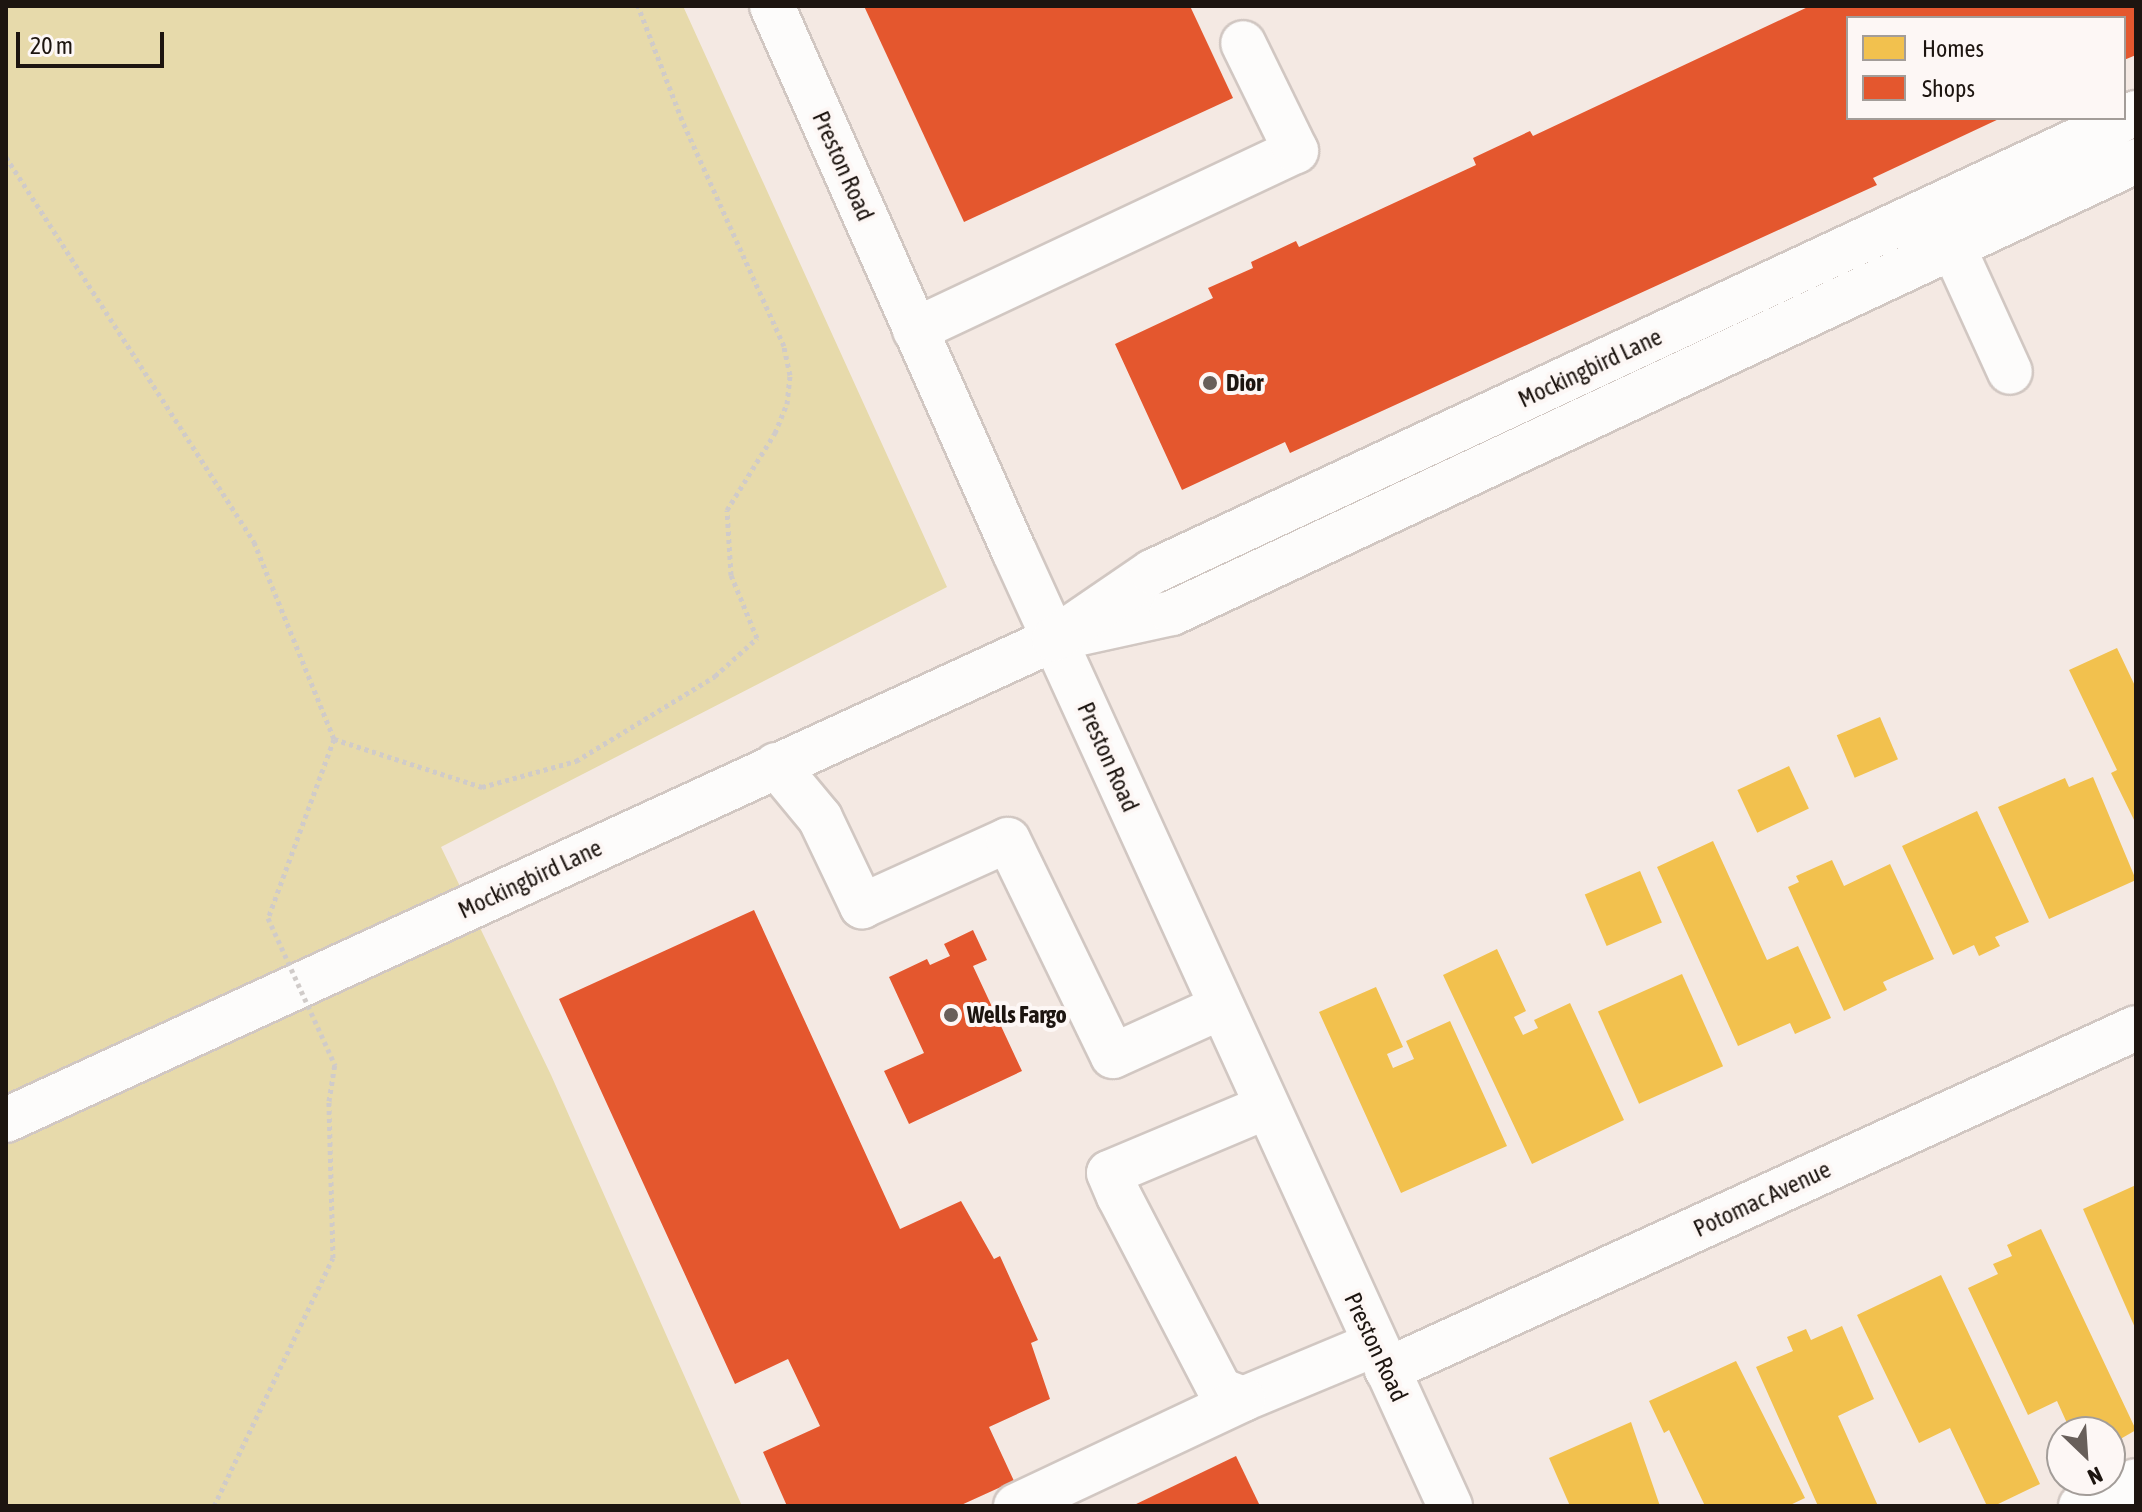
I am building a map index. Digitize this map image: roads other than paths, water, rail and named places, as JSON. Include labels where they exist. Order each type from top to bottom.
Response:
[{"type":"main road","name":"Preston Road","points":[[772,6],[1054,639],[1450,1506]]},
{"type":"main road","points":[[915,330],[1296,151],[1243,43]]},
{"type":"main road","name":"Mockingbird Lane","points":[[6,1120],[1054,639],[1152,572],[2121,120]]},
{"type":"main road","name":"Mockingbird Lane","points":[[1054,639],[1172,613],[2136,161]]},
{"type":"main road","points":[[1933,208],[2010,372]]},
{"type":"main road","points":[[1699,317],[1718,356]]},
{"type":"main road","points":[[776,765],[820,818],[862,906],[1008,840],[1113,1056],[1221,1007]]},
{"type":"main road","name":"Potomac Avenue","points":[[1016,1506],[1243,1399],[1381,1357],[2136,1028]]},
{"type":"main road","points":[[1243,1399],[1220,1390],[1109,1173],[1266,1107]]},
{"type":"main road","points":[[2081,1506],[2136,1481]]},
{"type":"place","name":"Dior","points":[[1210,383]]},
{"type":"place","name":"Wells Fargo","points":[[951,1015]]}]
